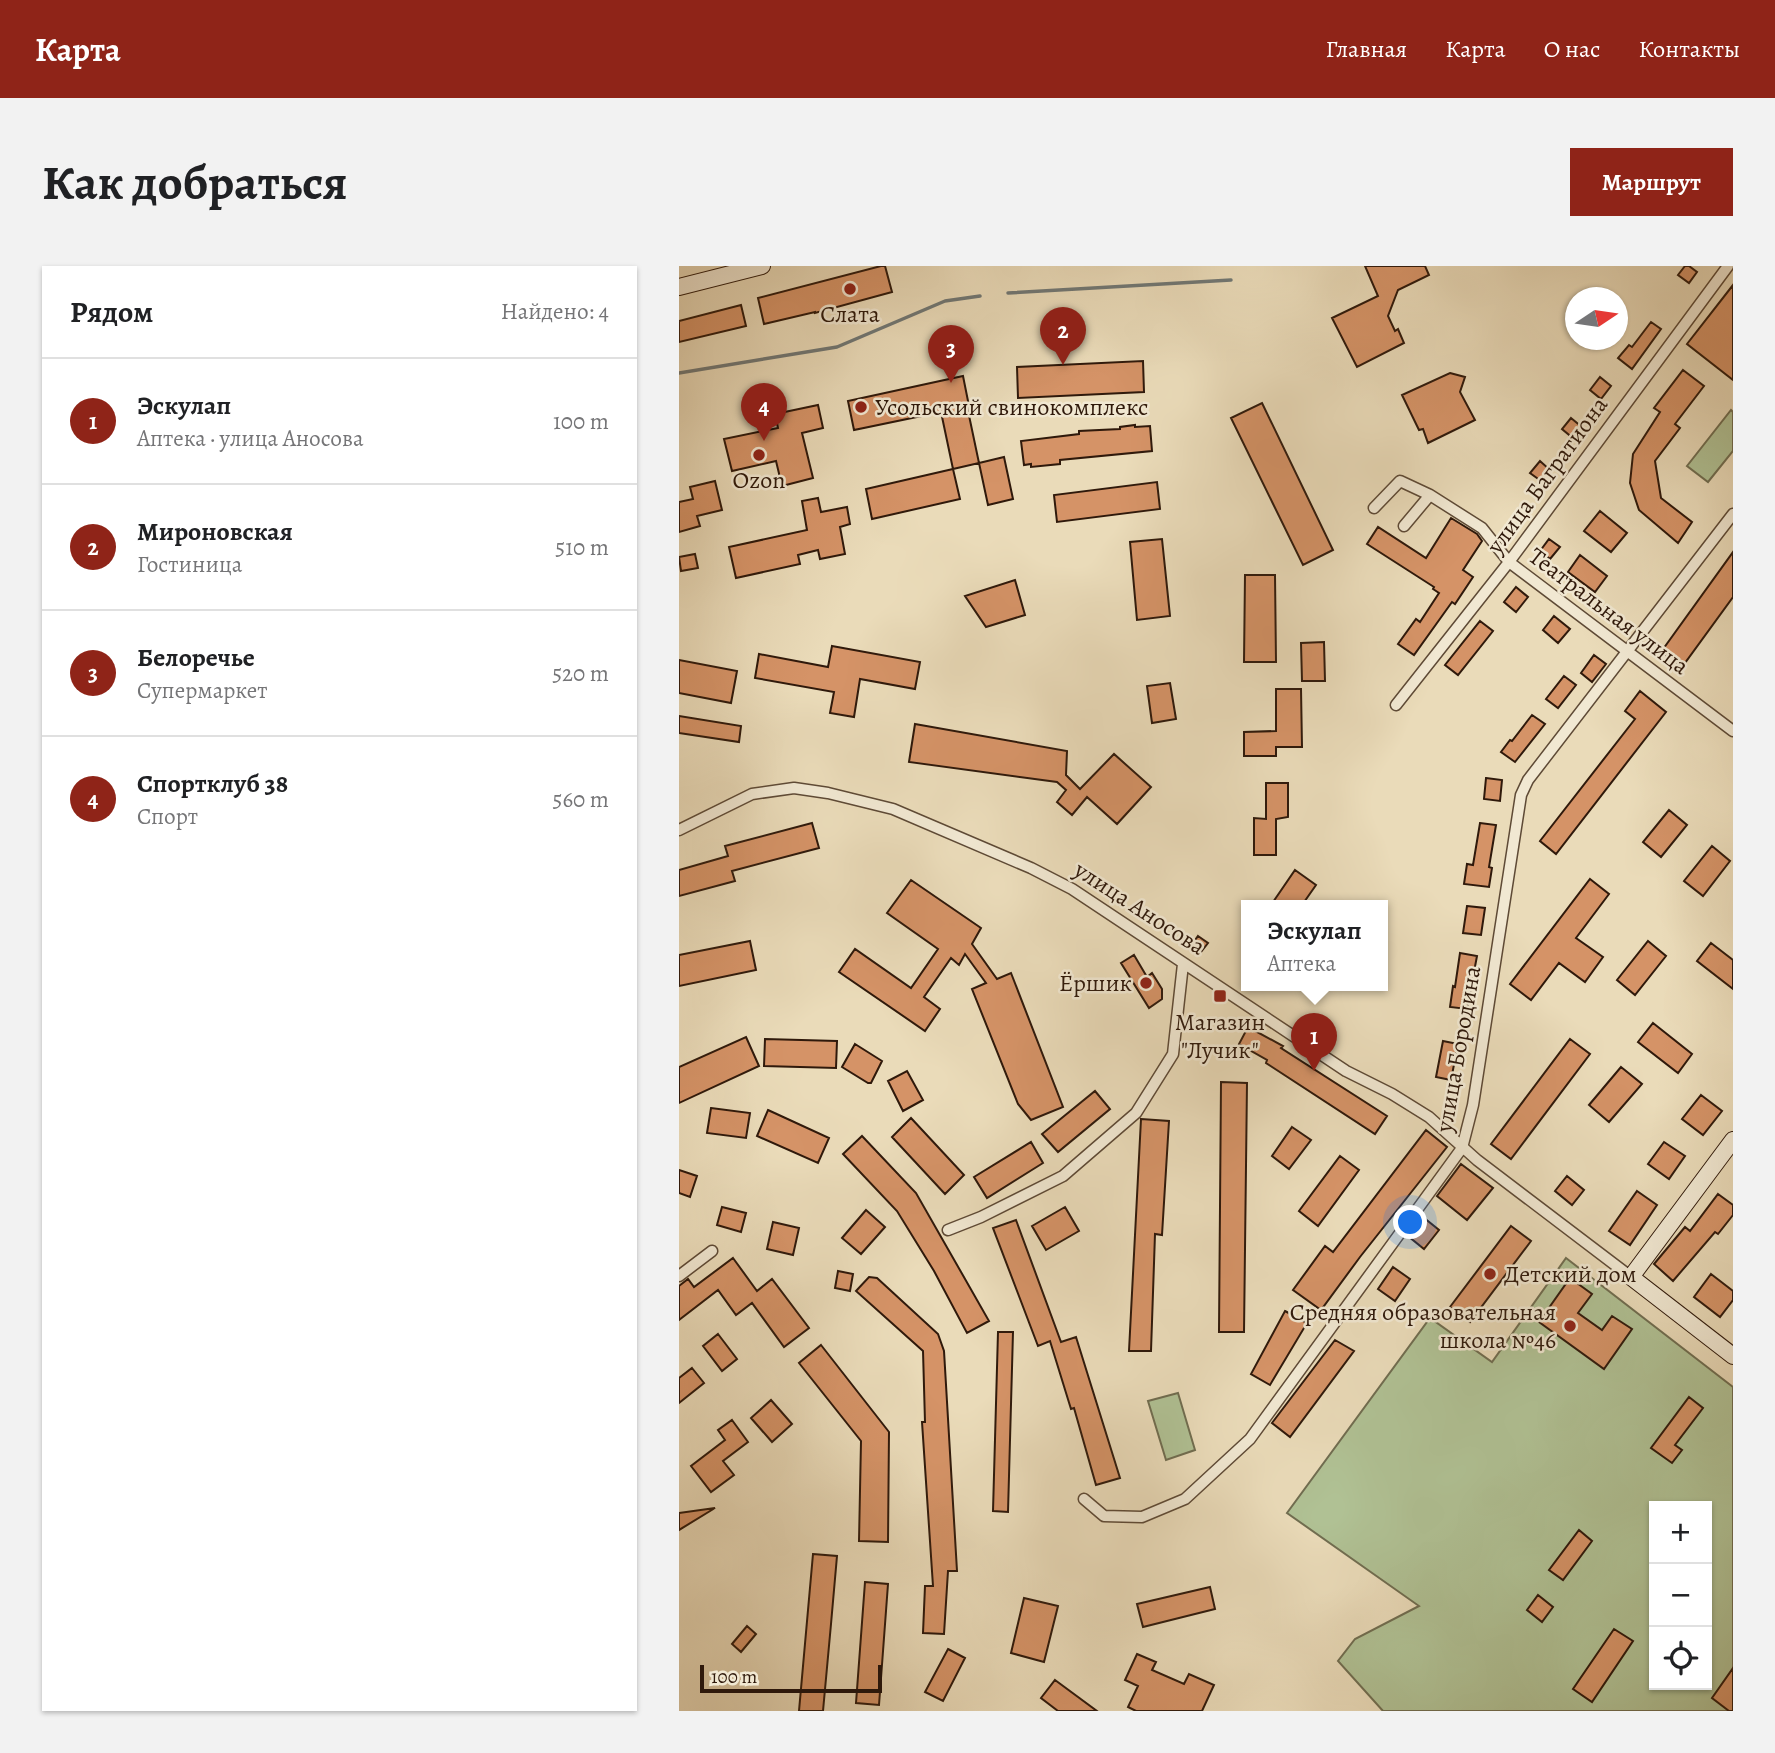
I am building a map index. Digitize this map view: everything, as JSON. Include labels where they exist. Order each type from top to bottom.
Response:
[{"type":"street","points":[[679,287],[762,266]]},
{"type":"street","name":"улица Багратиона","points":[[1396,705],[1509,562],[1728,266]]},
{"type":"street","name":"Театральная улица","points":[[1374,508],[1400,481],[1430,495],[1482,528],[1509,562],[1733,731]]},
{"type":"street","points":[[1404,527],[1430,495]]},
{"type":"street","name":"улица Бородина","points":[[1084,1499],[1104,1516],[1142,1517],[1185,1499],[1195,1490],[1249,1439],[1462,1148],[1473,1105],[1521,796],[1528,780],[1733,514]]},
{"type":"street","name":"улица Аносова","points":[[679,830],[752,794],[793,788],[828,793],[893,809],[1031,867],[1072,889],[1346,1071],[1429,1117],[1462,1148],[1733,1356]]},
{"type":"street","points":[[948,1230],[981,1217],[1063,1176],[1136,1113],[1173,1054],[1183,964]]},
{"type":"street","points":[[1630,1277],[1733,1140]]},
{"type":"street","points":[[679,1276],[712,1251]]},
{"type":"green space","points":[[1731,410],[1733,451],[1708,482],[1687,466]]},
{"type":"green space","points":[[1566,1258],[1733,1387],[1733,1711],[1383,1711],[1338,1661],[1355,1639],[1419,1606],[1287,1513],[1430,1318],[1492,1362]]},
{"type":"green space","points":[[1178,1393],[1195,1450],[1166,1460],[1148,1401]]},
{"type":"building","points":[[885,266],[892,292],[764,324],[758,298]]},
{"type":"building","points":[[1365,266],[1425,266],[1429,275],[1398,290],[1388,316],[1404,343],[1357,367],[1332,318],[1378,296]]},
{"type":"building","points":[[1685,266],[1697,272],[1689,283],[1678,275]]},
{"type":"building","points":[[1733,285],[1733,380],[1687,344]]},
{"type":"building","points":[[741,305],[746,326],[679,342],[679,321]]},
{"type":"building","points":[[1651,322],[1661,329],[1632,369],[1618,358],[1628,350],[1629,345],[1632,347]]},
{"type":"building","points":[[1143,361],[1144,392],[1018,398],[1017,367]]},
{"type":"building","points":[[1683,370],[1704,386],[1675,424],[1680,428],[1655,461],[1661,498],[1692,522],[1678,543],[1639,510],[1630,483],[1633,454],[1660,412],[1654,408]]},
{"type":"building","points":[[1450,373],[1465,377],[1460,392],[1475,420],[1428,443],[1423,429],[1419,430],[1402,395]]},
{"type":"building","points":[[963,376],[979,463],[953,469],[941,412],[854,430],[848,401]]},
{"type":"building","points":[[1600,377],[1611,386],[1601,399],[1590,390]]},
{"type":"building","points":[[1262,403],[1333,550],[1303,565],[1231,418]]},
{"type":"building","points":[[818,405],[823,428],[802,433],[813,478],[782,486],[776,461],[732,471],[724,439],[778,428],[775,414]]},
{"type":"building","points":[[1571,418],[1583,428],[1574,439],[1562,429]]},
{"type":"building","points":[[1135,425],[1150,426],[1152,451],[1060,460],[1060,464],[1031,467],[1031,464],[1024,465],[1021,441]]},
{"type":"building","points":[[1004,457],[1013,499],[988,505],[979,463]]},
{"type":"building","points":[[1540,461],[1550,470],[1541,481],[1530,473]]},
{"type":"building","points":[[953,469],[960,499],[872,519],[866,489]]},
{"type":"building","points":[[715,481],[722,510],[697,516],[700,526],[679,532],[679,502],[693,499],[690,487]]},
{"type":"building","points":[[1157,482],[1160,509],[1057,522],[1054,495]]},
{"type":"building","points":[[818,498],[821,512],[847,507],[850,524],[840,527],[845,554],[820,559],[818,550],[798,555],[800,564],[736,578],[729,547],[807,530],[802,501]]},
{"type":"building","points":[[1600,511],[1627,533],[1611,552],[1584,531]]},
{"type":"building","points":[[1451,518],[1477,534],[1482,541],[1463,570],[1473,577],[1414,655],[1398,644],[1416,619],[1420,622],[1439,593],[1434,587],[1367,544],[1378,527],[1426,558]]},
{"type":"building","points":[[1162,539],[1170,616],[1137,620],[1130,542]]},
{"type":"building","points":[[1549,539],[1560,547],[1550,559],[1540,551]]},
{"type":"building","points":[[1733,552],[1733,597],[1682,667],[1661,652]]},
{"type":"building","points":[[695,554],[698,568],[681,571],[679,557]]},
{"type":"building","points":[[1580,555],[1607,576],[1595,592],[1568,572]]},
{"type":"building","points":[[1245,575],[1275,575],[1276,662],[1244,662]]},
{"type":"building","points":[[1015,580],[1025,615],[986,627],[965,596]]},
{"type":"building","points":[[1516,587],[1528,597],[1516,612],[1504,602]]},
{"type":"building","points":[[1554,616],[1570,629],[1558,643],[1543,630]]},
{"type":"building","points":[[1480,621],[1493,631],[1458,675],[1445,665]]},
{"type":"building","points":[[1324,642],[1325,681],[1302,681],[1301,643]]},
{"type":"building","points":[[832,646],[920,662],[915,689],[860,679],[854,717],[830,713],[834,692],[755,678],[759,654],[828,667]]},
{"type":"building","points":[[1594,655],[1606,664],[1592,682],[1581,673]]},
{"type":"building","points":[[679,660],[737,671],[731,703],[679,693]]},
{"type":"building","points":[[1564,676],[1576,685],[1558,708],[1546,699]]},
{"type":"building","points":[[1170,683],[1176,719],[1152,723],[1147,686]]},
{"type":"building","points":[[1276,689],[1301,689],[1302,747],[1276,747],[1276,756],[1244,756],[1244,732],[1276,731]]},
{"type":"building","points":[[1640,691],[1666,712],[1556,854],[1540,841],[1635,719],[1625,711]]},
{"type":"building","points":[[1532,715],[1545,724],[1515,762],[1501,752]]},
{"type":"building","points":[[679,716],[741,726],[739,742],[679,733]]},
{"type":"building","points":[[915,724],[1067,751],[1066,775],[1080,789],[1114,754],[1151,787],[1117,824],[1087,797],[1072,815],[1057,802],[1066,790],[1057,782],[909,762]]},
{"type":"building","points":[[1486,778],[1502,780],[1500,801],[1484,799]]},
{"type":"building","points":[[1266,783],[1288,783],[1288,817],[1276,819],[1276,855],[1254,855],[1254,818],[1266,819]]},
{"type":"building","points":[[1669,810],[1687,825],[1661,857],[1643,842]]},
{"type":"building","points":[[812,823],[819,848],[732,871],[735,881],[679,896],[679,870],[728,856],[725,846]]},
{"type":"building","points":[[1480,823],[1496,825],[1489,867],[1492,868],[1489,887],[1464,884],[1467,864],[1473,865]]},
{"type":"building","points":[[1712,846],[1730,861],[1703,896],[1684,881]]},
{"type":"building","points":[[1295,870],[1316,885],[1306,900],[1274,900]]},
{"type":"building","points":[[1590,879],[1609,894],[1576,938],[1603,957],[1585,982],[1559,963],[1531,1000],[1510,984]]},
{"type":"building","points":[[911,880],[981,928],[972,944],[997,979],[1011,973],[1063,1107],[1031,1120],[1018,1104],[972,989],[986,983],[965,954],[959,965],[951,958],[924,997],[940,1009],[925,1031],[839,972],[855,949],[911,988],[938,949],[887,913]]},
{"type":"building","points":[[1467,906],[1485,908],[1481,935],[1463,933]]},
{"type":"building","points":[[1198,936],[1208,943],[1201,952],[1191,946]]},
{"type":"building","points":[[750,941],[756,970],[679,986],[679,955]]},
{"type":"building","points":[[1648,941],[1666,956],[1635,995],[1617,980]]},
{"type":"building","points":[[1711,943],[1733,960],[1733,989],[1697,961]]},
{"type":"building","points":[[1460,953],[1477,956],[1467,1009],[1450,1007]]},
{"type":"building","name":"Ёршик","points":[[1134,955],[1147,977],[1152,973],[1162,989],[1162,999],[1149,1008],[1121,963]]},
{"type":"building","points":[[1653,1023],[1692,1054],[1678,1073],[1638,1042]]},
{"type":"building","points":[[1248,1027],[1283,1046],[1281,1048],[1387,1116],[1375,1134],[1266,1063],[1267,1060],[1239,1044]]},
{"type":"building","points":[[746,1037],[759,1066],[679,1103],[679,1067]]},
{"type":"building","points":[[765,1039],[837,1041],[836,1068],[764,1066]]},
{"type":"building","points":[[1570,1039],[1590,1054],[1511,1159],[1491,1144]]},
{"type":"building","points":[[1443,1041],[1458,1044],[1451,1080],[1436,1077]]},
{"type":"building","points":[[855,1044],[882,1061],[871,1083],[842,1067]]},
{"type":"building","points":[[1621,1067],[1642,1084],[1609,1122],[1589,1105]]},
{"type":"building","points":[[907,1071],[923,1100],[903,1111],[888,1081]]},
{"type":"building","points":[[1221,1082],[1247,1083],[1244,1332],[1219,1332]]},
{"type":"building","points":[[1095,1091],[1110,1109],[1058,1152],[1042,1134]]},
{"type":"building","points":[[1701,1095],[1722,1111],[1703,1135],[1682,1119]]},
{"type":"building","points":[[711,1108],[750,1113],[746,1138],[707,1133]]},
{"type":"building","points":[[768,1110],[829,1138],[818,1163],[757,1136]]},
{"type":"building","points":[[911,1118],[964,1175],[945,1194],[892,1137]]},
{"type":"building","points":[[1141,1119],[1169,1121],[1162,1235],[1155,1234],[1151,1351],[1129,1351]]},
{"type":"building","points":[[1292,1127],[1311,1140],[1289,1169],[1272,1156]]},
{"type":"building","points":[[1426,1130],[1447,1147],[1321,1310],[1293,1290],[1325,1246],[1333,1252]]},
{"type":"building","points":[[862,1136],[916,1193],[989,1321],[967,1333],[934,1271],[897,1211],[843,1154]]},
{"type":"building","points":[[1031,1142],[1043,1163],[987,1198],[974,1177]]},
{"type":"building","points":[[1664,1142],[1685,1156],[1669,1179],[1648,1164]]},
{"type":"building","points":[[1340,1156],[1359,1170],[1318,1226],[1299,1211]]},
{"type":"building","points":[[1461,1164],[1493,1188],[1467,1220],[1437,1196]]},
{"type":"building","points":[[679,1170],[697,1176],[690,1197],[679,1193]]},
{"type":"building","points":[[1567,1176],[1584,1190],[1572,1205],[1555,1191]]},
{"type":"building","points":[[1637,1191],[1657,1205],[1630,1245],[1609,1231]]},
{"type":"building","points":[[1718,1194],[1733,1205],[1733,1215],[1673,1281],[1654,1264],[1685,1227],[1690,1231]]},
{"type":"building","points":[[722,1207],[746,1213],[741,1232],[717,1225]]},
{"type":"building","points":[[1065,1207],[1079,1231],[1046,1250],[1032,1226]]},
{"type":"building","points":[[866,1210],[885,1227],[861,1254],[842,1238]]},
{"type":"building","points":[[1423,1217],[1439,1230],[1424,1249],[1408,1236]]},
{"type":"building","points":[[1016,1220],[1061,1342],[1076,1337],[1120,1478],[1096,1485],[1074,1408],[1071,1409],[1050,1341],[1038,1346],[993,1228]]},
{"type":"building","points":[[773,1222],[799,1228],[793,1255],[767,1249]]},
{"type":"building","name":"Детский дом","points":[[1511,1226],[1531,1241],[1470,1322],[1450,1307]]},
{"type":"building","points":[[733,1258],[757,1291],[772,1279],[809,1328],[784,1347],[752,1303],[736,1315],[718,1290],[679,1320],[679,1286],[688,1279],[694,1287]]},
{"type":"building","points":[[1393,1267],[1410,1279],[1395,1301],[1378,1289]]},
{"type":"building","points":[[838,1271],[853,1274],[850,1291],[835,1288]]},
{"type":"building","points":[[1711,1274],[1733,1291],[1733,1300],[1720,1317],[1694,1297]]},
{"type":"building","points":[[869,1277],[877,1278],[938,1334],[944,1351],[957,1571],[948,1571],[944,1634],[923,1633],[925,1586],[933,1586],[922,1422],[925,1422],[923,1351],[856,1291]]},
{"type":"building","name":"Средняя образовательная школа №46","points":[[1570,1278],[1592,1294],[1578,1313],[1602,1330],[1612,1316],[1632,1329],[1604,1369],[1539,1322]]},
{"type":"building","points":[[1285,1311],[1307,1323],[1270,1385],[1251,1374]]},
{"type":"building","points":[[998,1332],[1013,1332],[1008,1512],[993,1511]]},
{"type":"building","points":[[718,1334],[737,1359],[722,1371],[703,1346]]},
{"type":"building","points":[[1335,1340],[1354,1351],[1290,1437],[1272,1423]]},
{"type":"building","points":[[821,1345],[889,1432],[888,1542],[859,1541],[861,1441],[799,1363]]},
{"type":"building","points":[[692,1368],[704,1383],[679,1403],[679,1378]]},
{"type":"building","points":[[1689,1397],[1703,1408],[1675,1445],[1682,1450],[1672,1463],[1651,1448]]},
{"type":"building","points":[[771,1400],[792,1424],[772,1442],[751,1418]]},
{"type":"building","points":[[732,1420],[748,1442],[723,1461],[734,1475],[711,1492],[691,1466],[725,1440],[718,1430]]},
{"type":"building","points":[[715,1508],[679,1530],[679,1513]]},
{"type":"building","points":[[1579,1530],[1592,1541],[1563,1580],[1549,1570]]},
{"type":"building","points":[[813,1554],[837,1556],[831,1624],[823,1711],[799,1711]]},
{"type":"building","points":[[865,1582],[888,1584],[879,1705],[856,1703]]},
{"type":"building","points":[[1210,1587],[1215,1609],[1143,1627],[1137,1604]]},
{"type":"building","points":[[1538,1595],[1553,1607],[1542,1622],[1527,1610]]},
{"type":"building","points":[[1024,1598],[1058,1606],[1044,1662],[1011,1653]]},
{"type":"building","points":[[747,1626],[756,1634],[741,1652],[732,1644]]},
{"type":"building","points":[[1614,1629],[1633,1641],[1592,1702],[1573,1689]]},
{"type":"building","points":[[948,1649],[965,1658],[943,1701],[925,1692]]},
{"type":"building","points":[[1137,1654],[1156,1662],[1152,1670],[1184,1684],[1189,1674],[1214,1685],[1202,1711],[1136,1711],[1128,1707],[1138,1686],[1125,1680]]},
{"type":"building","points":[[1733,1668],[1733,1711],[1729,1711],[1712,1698]]},
{"type":"building","points":[[1055,1680],[1097,1711],[1058,1711],[1041,1698]]},
{"type":"waterway","points":[[1008,293],[1231,280]]},
{"type":"waterway","points":[[679,373],[837,347],[945,301],[980,296]]},
{"type":"place","name":"Слата","points":[[850,289]]},
{"type":"place","name":"Мироновская","points":[[1063,365]]},
{"type":"place","name":"Белоречье","points":[[951,383]]},
{"type":"place","name":"Усольский свинокомплекс","points":[[861,407]]},
{"type":"place","name":"Спортклуб 38","points":[[764,441]]},
{"type":"place","name":"Ozon","points":[[759,455]]},
{"type":"place","name":"Ёршик","points":[[1146,983]]},
{"type":"place","name":"Магазин \"Лучик\"","points":[[1220,996]]},
{"type":"place","name":"Эскулап","points":[[1314,1071]]},
{"type":"place","name":"Детский дом","points":[[1490,1274]]},
{"type":"place","name":"Средняя образовательная школа №46","points":[[1570,1326]]}]
